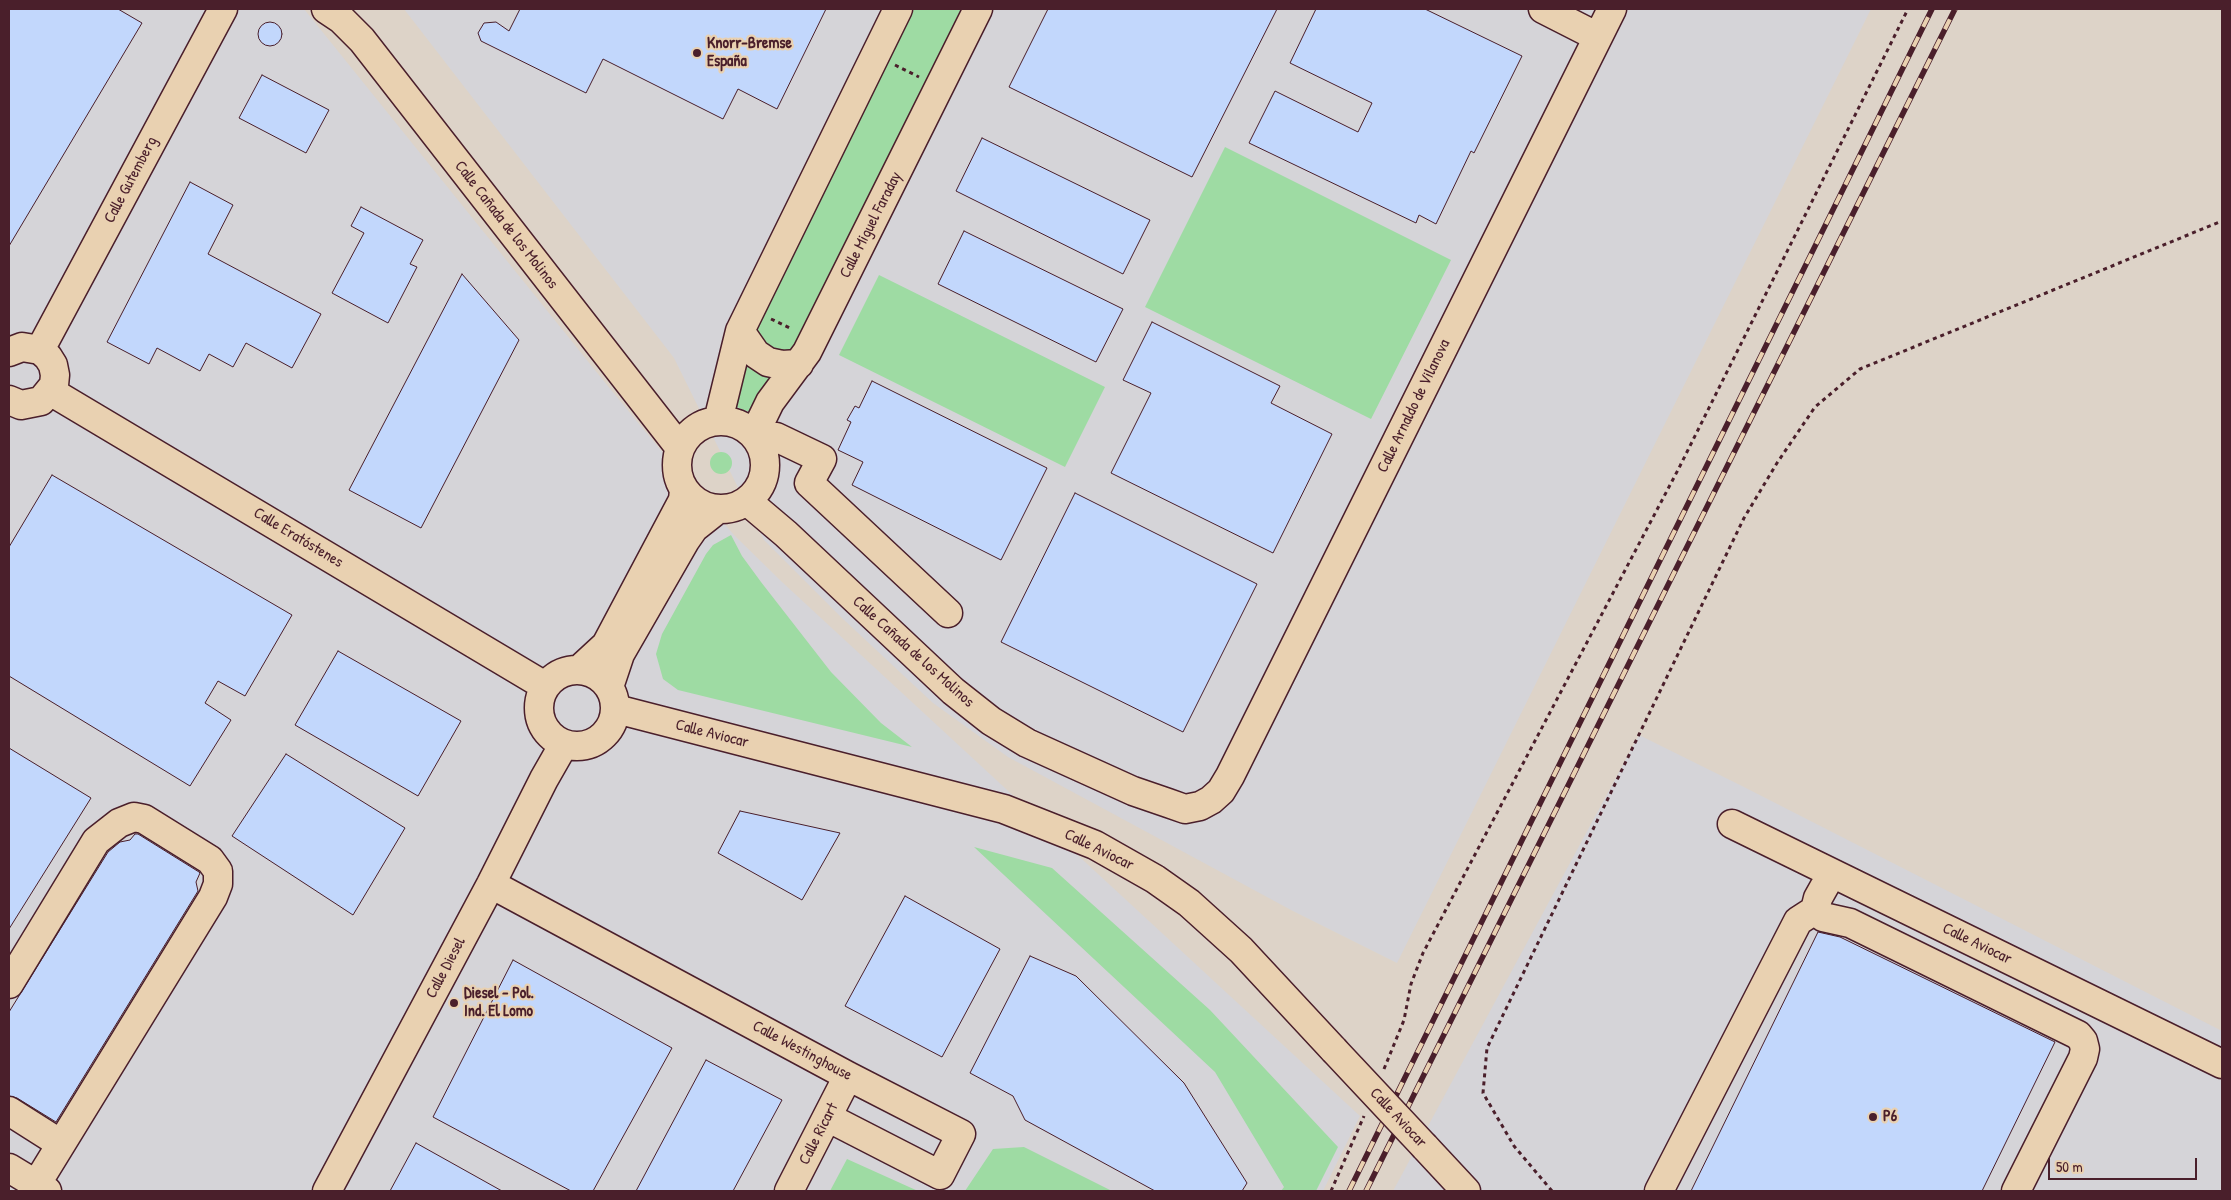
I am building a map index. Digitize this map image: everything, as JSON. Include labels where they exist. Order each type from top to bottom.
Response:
[{"type":"street","name":"Calle Gutemberg","points":[[40,350],[223,9]]},
{"type":"street","name":"Calle Cañada de los Molinos","points":[[326,9],[341,19],[362,40],[680,448]]},
{"type":"street","points":[[718,421],[745,320],[898,9]]},
{"type":"street","name":"Calle Miguel Faraday","points":[[754,435],[770,402],[799,364],[813,340],[978,9]]},
{"type":"street","points":[[1543,9],[1598,37]]},
{"type":"street","name":"Calle Arnaldo de Vilanova","points":[[1211,800],[1221,791],[1230,776],[1612,9]]},
{"type":"street","points":[[745,320],[756,354],[768,362],[782,365],[799,364]]},
{"type":"street","points":[[9,352],[22,347],[40,350],[53,365],[55,375],[54,385],[41,401],[21,405],[10,403]]},
{"type":"street","name":"Calle Eratóstenes","points":[[50,391],[545,686]]},
{"type":"street","points":[[718,421],[731,422],[743,427],[754,435],[762,448],[765,462],[763,477],[757,490],[747,501],[736,506],[718,509],[698,503],[684,490],[678,478],[676,463],[680,448],[695,429],[706,423],[718,421]]},
{"type":"street","points":[[754,435],[776,437],[822,460],[809,483],[948,613]]},
{"type":"street","points":[[580,669],[606,645],[683,500],[684,490]]},
{"type":"street","name":"Calle Cañada de los Molinos","points":[[747,501],[786,534],[953,692],[991,721],[1027,743],[1133,791],[1185,809],[1200,806],[1211,800]]},
{"type":"street","points":[[612,698],[594,673],[580,669],[568,670],[557,674],[545,686],[538,704],[539,717],[544,728],[552,738],[564,744],[588,745],[598,740],[607,732],[613,721],[612,698],[620,654],[685,541],[694,528],[718,509]]},
{"type":"street","name":"Calle Aviocar","points":[[612,698],[1004,809],[1095,846],[1155,879],[1189,903],[1241,950],[1466,1191]]},
{"type":"street","name":"Calle Diesel","points":[[327,1191],[564,744]]},
{"type":"street","points":[[9,984],[96,840],[118,823],[134,817],[144,819],[210,860],[218,871],[218,884],[213,897],[61,1144],[41,1188],[9,1168]]},
{"type":"street","name":"Calle Aviocar","points":[[1732,824],[2222,1064]]},
{"type":"street","points":[[1659,1191],[1798,921],[1815,910],[1818,898],[1832,872]]},
{"type":"street","name":"Calle Westinghouse","points":[[491,884],[848,1076],[961,1134],[940,1175],[827,1117]]},
{"type":"street","points":[[1815,910],[1823,917],[1859,928],[2078,1035],[2083,1041],[2085,1049],[2084,1058],[2016,1191]]},
{"type":"street","name":"Calle Ricart","points":[[789,1191],[848,1076]]},
{"type":"street","points":[[9,1111],[61,1144]]},
{"type":"path","points":[[1382,1074],[1404,1020],[1411,984],[1423,953],[1679,468],[1908,9]]},
{"type":"path","points":[[875,55],[939,88]]},
{"type":"path","points":[[1552,1191],[1514,1146],[1482,1093],[1487,1048],[1744,518],[1777,463],[1815,407],[1860,369],[2222,221]]},
{"type":"path","points":[[745,320],[813,340]]},
{"type":"path","points":[[1331,1191],[1367,1109]]},
{"type":"shaded area","points":[[9,9],[304,9],[607,385],[734,535],[782,582],[1360,1116],[1323,1191],[9,1191]]},
{"type":"shaded area","points":[[404,9],[1871,9],[1397,963],[1291,910],[1008,757],[933,703],[842,618],[764,540],[674,358]]},
{"type":"shaded area","points":[[1639,735],[2222,1031],[2222,1191],[1393,1191]]},
{"type":"green space","points":[[914,9],[968,9],[791,355],[776,353],[756,336],[757,325]]},
{"type":"green space","points":[[1225,147],[1451,260],[1371,419],[1145,307]]},
{"type":"green space","points":[[879,275],[1105,387],[1065,467],[839,355]]},
{"type":"green space","points":[[744,355],[783,374],[752,413],[734,406]]},
{"type":"green space","points":[[721,452],[729,455],[732,463],[729,471],[721,474],[713,471],[710,463],[713,455]]},
{"type":"green space","points":[[731,535],[742,556],[831,672],[881,723],[912,747],[678,690],[663,679],[656,654],[662,634],[706,554],[713,545]]},
{"type":"green space","points":[[974,847],[1052,868],[1210,1010],[1338,1147],[1316,1191],[1281,1191],[1284,1187],[1215,1072]]},
{"type":"green space","points":[[1024,1147],[1112,1191],[965,1191],[993,1149]]},
{"type":"green space","points":[[847,1159],[918,1191],[830,1191]]},
{"type":"building","points":[[9,9],[118,9],[142,23],[9,246]]},
{"type":"building","name":"Knorr-Bremse España","points":[[520,9],[826,9],[777,109],[738,89],[723,119],[603,59],[586,93],[481,41],[478,33],[484,23],[496,22],[509,31]]},
{"type":"building","points":[[1048,9],[1277,9],[1192,177],[1009,87]]},
{"type":"building","points":[[1316,9],[1425,9],[1522,56],[1474,153],[1471,151],[1436,224],[1419,215],[1416,223],[1249,143],[1275,91],[1358,132],[1372,103],[1290,63]]},
{"type":"building","points":[[270,22],[279,25],[282,34],[279,43],[270,46],[261,43],[258,34],[261,25]]},
{"type":"building","points":[[262,75],[329,110],[306,153],[239,118]]},
{"type":"building","points":[[982,138],[1150,220],[1123,274],[956,191]]},
{"type":"building","points":[[190,182],[233,205],[208,254],[321,314],[292,368],[246,343],[233,367],[209,354],[200,371],[157,348],[149,364],[107,342]]},
{"type":"building","points":[[361,207],[423,240],[410,264],[417,267],[388,323],[332,293],[364,233],[351,226]]},
{"type":"building","points":[[964,231],[1123,309],[1096,362],[938,284]]},
{"type":"building","points":[[462,274],[519,340],[421,528],[349,490]]},
{"type":"building","points":[[1152,322],[1280,386],[1271,403],[1332,434],[1273,553],[1111,473],[1151,393],[1123,380]]},
{"type":"building","points":[[872,381],[1047,468],[1001,560],[852,485],[863,462],[838,450],[851,422],[847,420],[855,406],[859,408]]},
{"type":"building","points":[[52,475],[292,615],[245,696],[218,681],[205,703],[231,720],[190,786],[9,676],[9,547]]},
{"type":"building","points":[[1075,493],[1257,584],[1183,732],[1001,642]]},
{"type":"building","points":[[338,651],[461,721],[418,796],[295,725]]},
{"type":"building","points":[[9,748],[91,798],[9,929]]},
{"type":"building","points":[[286,754],[405,828],[353,915],[232,836]]},
{"type":"building","points":[[740,811],[840,833],[802,900],[718,853]]},
{"type":"building","points":[[135,834],[138,834],[199,872],[196,882],[198,891],[56,1122],[17,1098],[9,1096],[9,1012],[108,852],[120,842],[130,840]]},
{"type":"building","points":[[905,896],[1000,949],[942,1057],[845,1006]]},
{"type":"building","name":"P6","points":[[1818,932],[1840,937],[2055,1042],[1982,1191],[1691,1191]]},
{"type":"building","points":[[1030,956],[1076,976],[1184,1083],[1247,1183],[1242,1191],[1155,1191],[1025,1120],[1013,1096],[970,1073]]},
{"type":"building","points":[[513,960],[672,1048],[593,1191],[571,1191],[433,1117]]},
{"type":"building","points":[[706,1060],[782,1100],[733,1191],[636,1191]]},
{"type":"building","points":[[416,1143],[502,1191],[390,1191]]},
{"type":"railway","points":[[1349,1191],[1932,9]]},
{"type":"railway","points":[[1366,1191],[1955,9]]},
{"type":"place","name":"Knorr-Bremse España","points":[[697,53]]},
{"type":"place","name":"Diesel - Pol. Ind. El Lomo","points":[[454,1003]]},
{"type":"place","name":"P6","points":[[1873,1117]]}]
